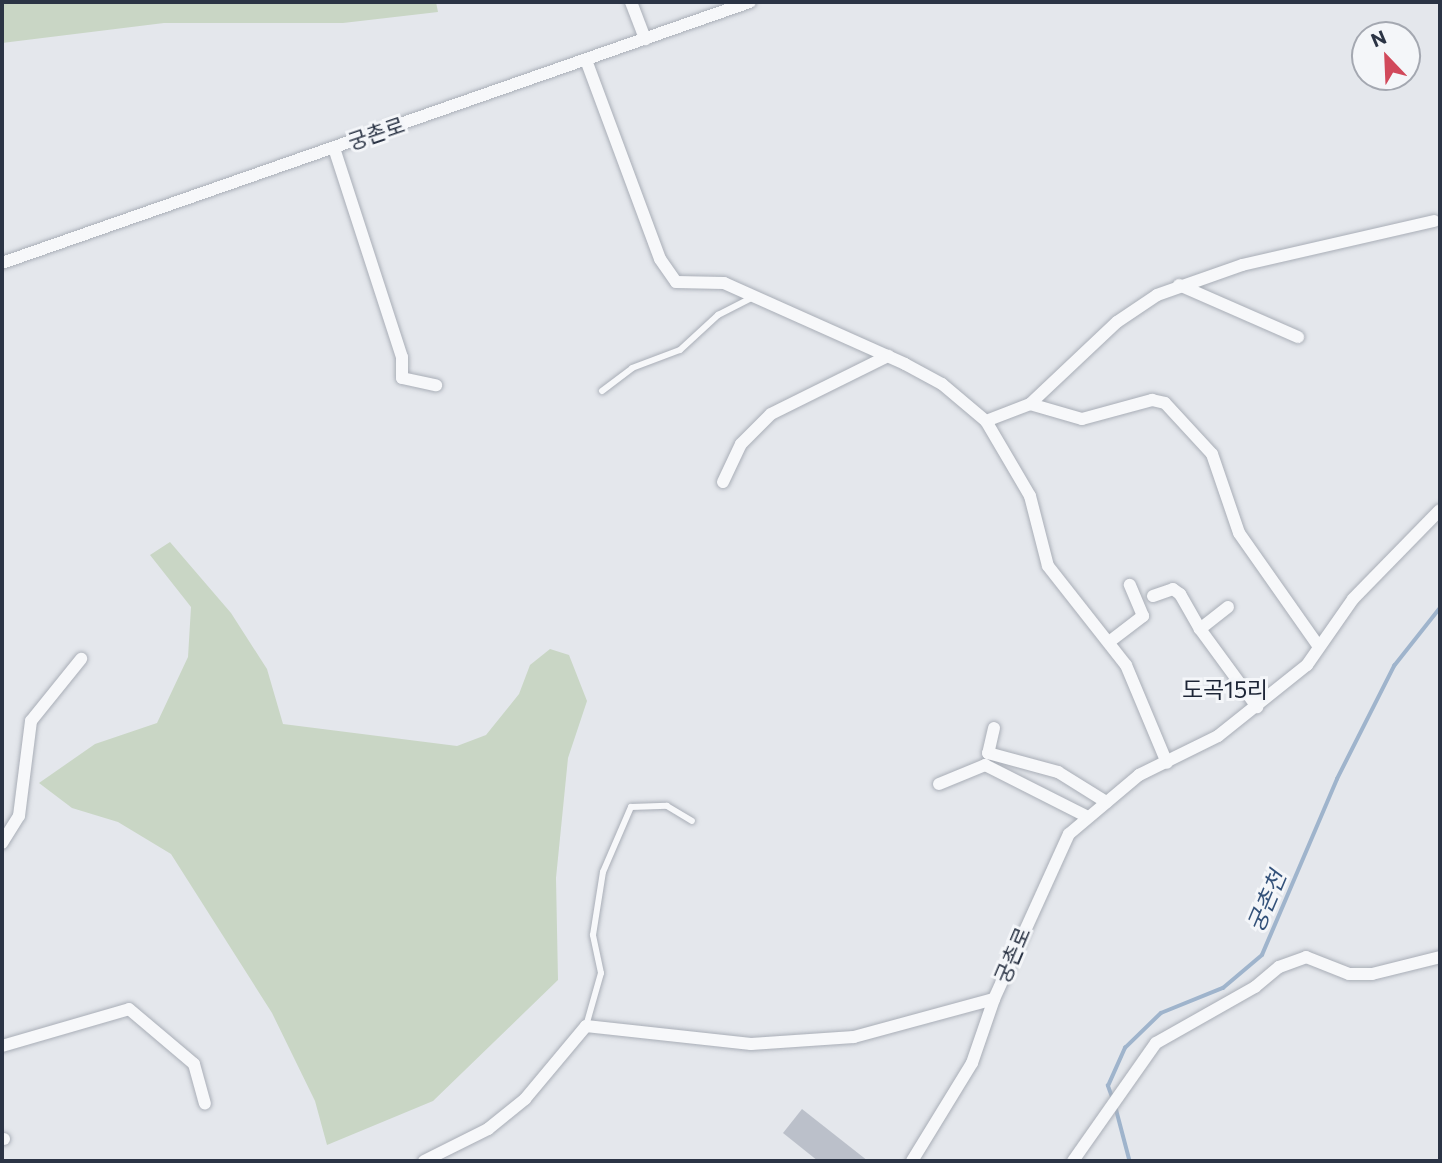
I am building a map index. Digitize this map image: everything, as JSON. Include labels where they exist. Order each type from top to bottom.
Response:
[{"type":"street","points":[[631,2],[645,38]]},
{"type":"street","name":"궁촌로","points":[[2,263],[750,2]]},
{"type":"street","points":[[586,60],[667,273],[676,282],[724,283],[755,296],[943,384],[986,421],[1030,496],[1048,566],[1109,642],[1141,694],[1167,763]]},
{"type":"street","points":[[334,148],[402,357],[402,378],[436,385]]},
{"type":"street","points":[[986,421],[1030,404],[1132,309],[1180,285],[1434,220]]},
{"type":"street","points":[[1180,285],[1298,337]]},
{"type":"street","points":[[723,482],[741,444],[771,414],[888,356]]},
{"type":"street","points":[[1030,404],[1082,419],[1152,400],[1165,403],[1212,454],[1239,533],[1319,647]]},
{"type":"street","name":"궁촌로","points":[[586,1026],[751,1044],[854,1037],[994,999],[1038,894],[1069,834],[1139,775],[1167,763],[1257,707],[1319,647],[1353,599],[1440,510]]},
{"type":"street","points":[[1109,642],[1143,616],[1130,585]]},
{"type":"street","points":[[1153,596],[1173,589],[1180,594],[1199,629],[1257,707]]},
{"type":"street","points":[[1199,629],[1228,607]]},
{"type":"street","points":[[2,843],[19,816],[31,721],[81,659]]},
{"type":"street","points":[[994,728],[988,753],[1058,772],[1106,802]]},
{"type":"street","points":[[939,783],[985,765],[1088,817]]},
{"type":"street","points":[[1073,1161],[1093,1127],[1121,1096],[1172,1030],[1241,996],[1291,960],[1306,957],[1349,974],[1372,974],[1440,957]]},
{"type":"street","points":[[912,1161],[977,1055],[994,999]]},
{"type":"street","points":[[2,1045],[129,1009],[194,1064],[205,1104]]},
{"type":"street","points":[[424,1161],[488,1129],[525,1099],[586,1026]]},
{"type":"lane","points":[[602,391],[632,368],[680,350],[718,315],[755,296]]},
{"type":"lane","points":[[586,1026],[601,973],[594,916],[616,837],[631,807],[641,804],[667,806],[692,821]]},
{"type":"green space","points":[[2,2],[436,2],[438,12],[343,23],[164,23],[2,43]]},
{"type":"green space","points":[[170,542],[231,613],[267,669],[283,724],[457,746],[486,735],[519,694],[530,665],[550,649],[569,655],[587,701],[568,758],[556,878],[558,980],[433,1101],[327,1145],[315,1101],[272,1013],[171,854],[118,822],[72,808],[39,783],[95,744],[157,723],[188,657],[191,607],[150,555]]},
{"type":"building","points":[[802,1109],[868,1161],[818,1161],[783,1133]]},
{"type":"waterway","name":"궁촌천","points":[[1113,1100],[1108,1086],[1125,1048],[1161,1013],[1223,988],[1262,955],[1337,779],[1394,666],[1440,608]]},
{"type":"waterway","name":"궁촌천","points":[[1116,1108],[1130,1161]]},
{"type":"district","name":"도곡15리","points":[[1225,689]]}]
